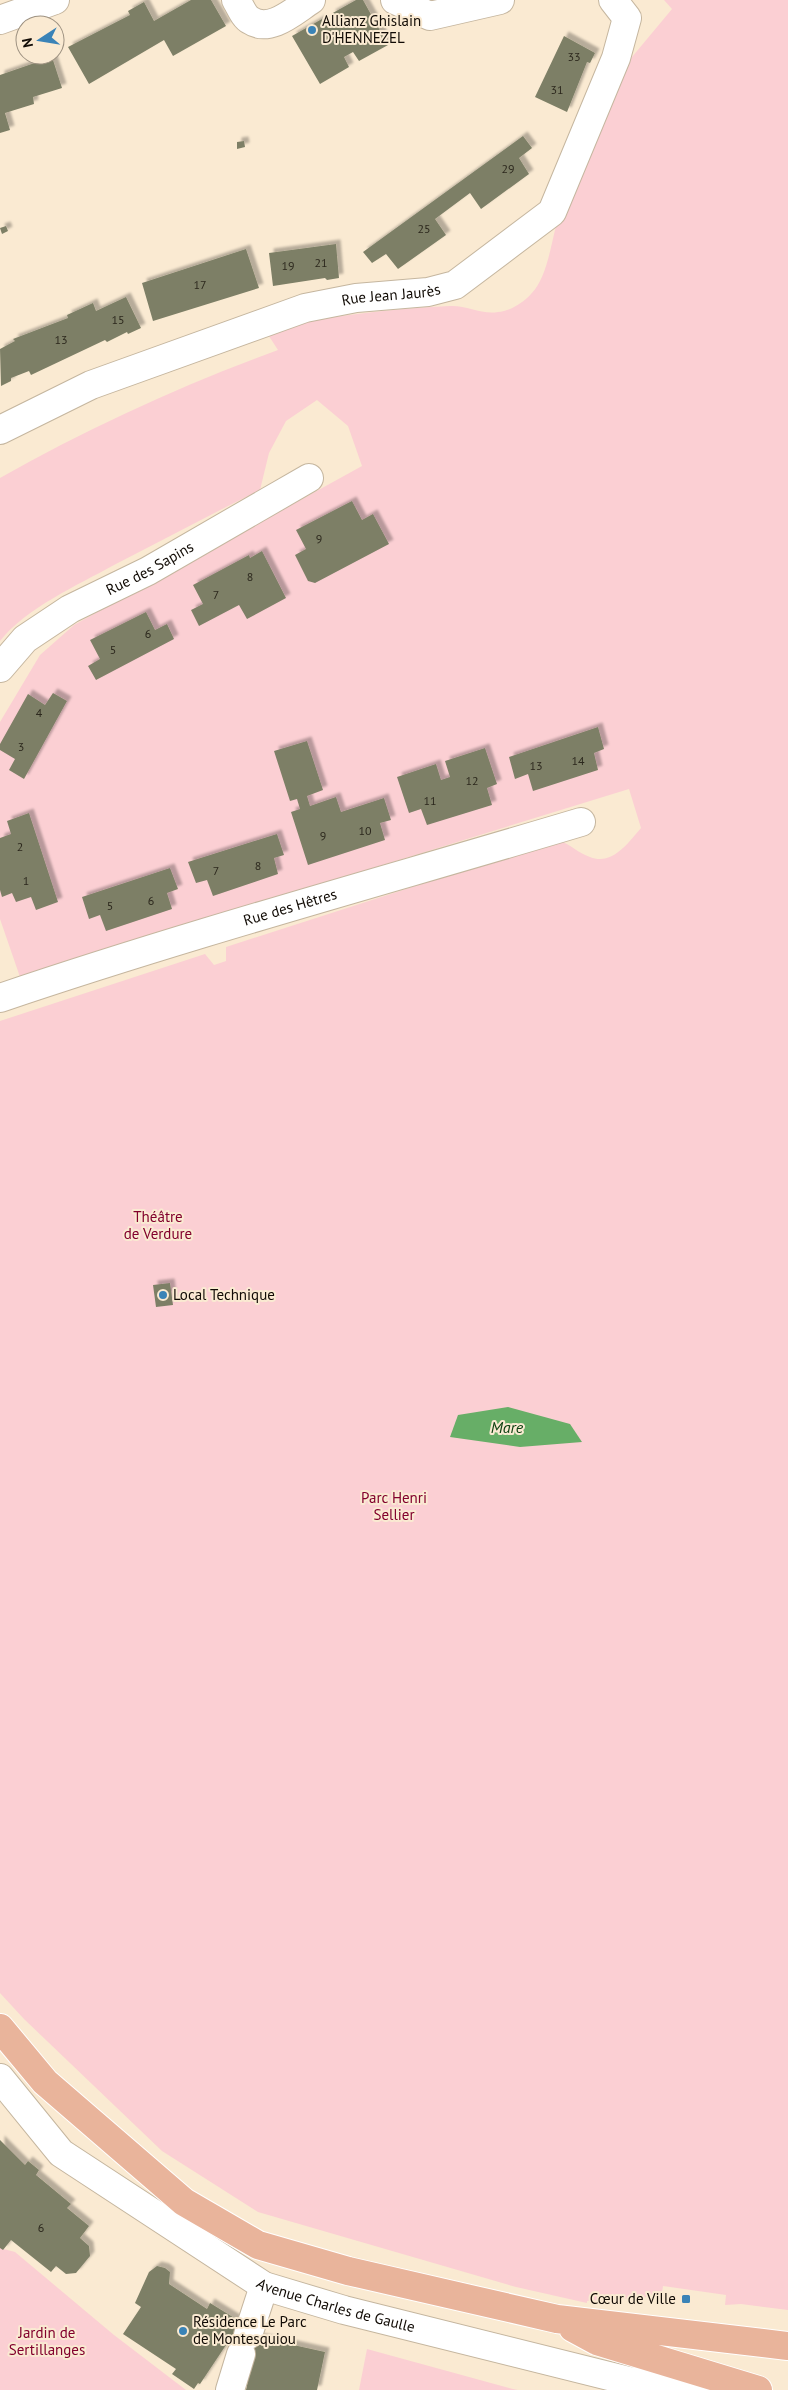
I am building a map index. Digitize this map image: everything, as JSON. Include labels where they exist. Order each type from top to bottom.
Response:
[{"type":"main road","points":[[0,2028],[45,2082],[184,2202],[258,2245],[348,2271],[557,2319],[788,2346]]},
{"type":"main road","points":[[557,2319],[597,2341],[758,2390]]},
{"type":"street","points":[[0,20],[55,0]]},
{"type":"street","points":[[236,0],[249,20],[261,24],[274,23],[311,0]]},
{"type":"street","points":[[395,0],[430,16],[500,0]]},
{"type":"street","name":"Rue Jean Jaurès","points":[[0,430],[91,385],[305,308],[356,298],[428,292],[455,285],[552,212],[616,58],[627,18],[613,0]]},
{"type":"street","name":"Rue des Sapins","points":[[0,668],[25,639],[70,609],[148,571],[309,478]]},
{"type":"street","name":"Rue des Hêtres","points":[[0,998],[135,952],[467,858],[581,822]]},
{"type":"street","name":"Avenue Charles de Gaulle","points":[[0,2078],[61,2153],[264,2286],[344,2310],[629,2381],[741,2390]]},
{"type":"street","points":[[230,2390],[264,2286]]},
{"type":"green space","name":"Parc Henri Sellier","points":[[664,0],[788,0],[788,2310],[741,2304],[725,2305],[726,2295],[663,2286],[661,2299],[650,2297],[587,2301],[587,2303],[516,2287],[258,2212],[162,2151],[24,2019],[0,1993],[0,1021],[205,954],[214,965],[226,961],[226,947],[558,840],[590,857],[598,859],[612,856],[631,840],[641,828],[629,789],[20,977],[0,919],[0,722],[40,655],[74,625],[362,466],[348,426],[317,400],[286,421],[269,453],[260,490],[53,598],[24,618],[0,641],[0,478],[136,408],[242,363],[278,350],[265,330],[334,317],[404,309],[450,306],[492,313],[507,310],[520,303],[531,294],[542,277],[560,213],[627,63],[672,9]]},
{"type":"green space","name":"Jardin de Sertillanges","points":[[0,2248],[15,2252],[114,2335],[186,2390],[0,2390]]},
{"type":"green space","points":[[367,2349],[513,2389],[518,2390],[359,2390]]},
{"type":"water","name":"Mare","points":[[508,1407],[570,1424],[582,1442],[520,1447],[450,1437],[458,1415]]},
{"type":"building","points":[[191,0],[211,0],[226,26],[173,56],[164,40],[89,84],[68,47],[130,15],[128,11],[144,2],[154,21]]},
{"type":"building","points":[[356,0],[363,0],[388,45],[359,61],[353,52],[344,57],[349,67],[320,84],[292,36],[322,19],[328,28],[337,24],[331,14]]},
{"type":"building","points":[[564,36],[595,53],[590,63],[587,62],[567,112],[535,97]]},
{"type":"building","points":[[29,65],[55,65],[62,88],[33,97],[34,104],[5,113],[10,130],[0,133],[0,75]]},
{"type":"building","points":[[523,136],[532,148],[519,158],[529,174],[481,209],[470,193],[435,219],[446,235],[398,269],[386,254],[372,263],[363,252]]},
{"type":"building","points":[[244,141],[245,147],[237,149],[237,142]]},
{"type":"building","points":[[6,226],[8,231],[2,234],[0,228]]},
{"type":"building","points":[[336,244],[339,278],[327,280],[325,278],[273,286],[269,253]]},
{"type":"building","points":[[246,249],[259,288],[153,321],[142,283]]},
{"type":"building","points":[[126,297],[141,328],[128,334],[127,332],[107,342],[105,340],[31,375],[29,371],[11,378],[11,381],[1,386],[0,349],[15,341],[13,339],[68,318],[67,315],[93,303],[96,311]]},
{"type":"building","points":[[352,501],[362,520],[373,514],[389,544],[315,583],[308,581],[295,555],[306,549],[296,530]]},
{"type":"building","points":[[262,551],[286,598],[247,619],[239,605],[199,626],[191,610],[203,604],[193,585],[249,555],[250,558]]},
{"type":"building","points":[[146,612],[155,630],[167,624],[174,639],[96,680],[88,666],[100,659],[90,640]]},
{"type":"building","points":[[53,693],[67,701],[24,779],[9,770],[15,759],[0,750],[0,744],[28,694],[45,705]]},
{"type":"building","points":[[598,727],[604,749],[594,753],[598,770],[533,791],[528,774],[515,779],[509,757]]},
{"type":"building","points":[[307,741],[323,790],[307,796],[310,806],[336,797],[341,812],[384,798],[391,820],[380,823],[385,840],[308,865],[291,812],[300,809],[297,799],[290,801],[274,751]]},
{"type":"building","points":[[485,748],[497,784],[487,788],[492,805],[427,825],[421,809],[409,813],[397,777],[436,764],[441,780],[450,777],[445,761]]},
{"type":"building","points":[[29,813],[58,902],[36,910],[31,897],[16,902],[12,893],[2,897],[0,890],[0,838],[11,834],[7,821]]},
{"type":"building","points":[[277,834],[284,855],[274,858],[278,874],[213,896],[207,880],[196,883],[188,862]]},
{"type":"building","points":[[170,868],[178,889],[167,893],[172,909],[106,931],[100,915],[89,919],[82,897]]},
{"type":"building","name":"Local Technique","points":[[170,1283],[173,1305],[156,1307],[153,1285]]},
{"type":"building","points":[[0,2140],[25,2165],[28,2161],[39,2170],[36,2175],[71,2204],[67,2208],[89,2226],[80,2238],[89,2246],[90,2256],[76,2273],[66,2274],[56,2266],[51,2272],[11,2240],[3,2250],[0,2248]]},
{"type":"building","name":"Résidence Le Parc de Montesquiou","points":[[157,2266],[165,2268],[170,2272],[169,2284],[207,2309],[210,2303],[236,2319],[239,2322],[236,2327],[248,2335],[325,2352],[317,2390],[246,2390],[252,2359],[226,2345],[200,2384],[198,2383],[194,2389],[172,2374],[176,2369],[123,2334],[141,2307],[135,2303],[149,2272]]},
{"type":"place","name":"Allianz Ghislain D'HENNEZEL","points":[[312,30]]},
{"type":"place","name":"Local Technique","points":[[163,1295]]},
{"type":"place","name":"Cœur de Ville","points":[[686,2299]]},
{"type":"place","name":"Résidence Le Parc de Montesquiou","points":[[183,2331]]},
{"type":"park label","name":"Théâtre de Verdure","points":[[158,1226]]}]
